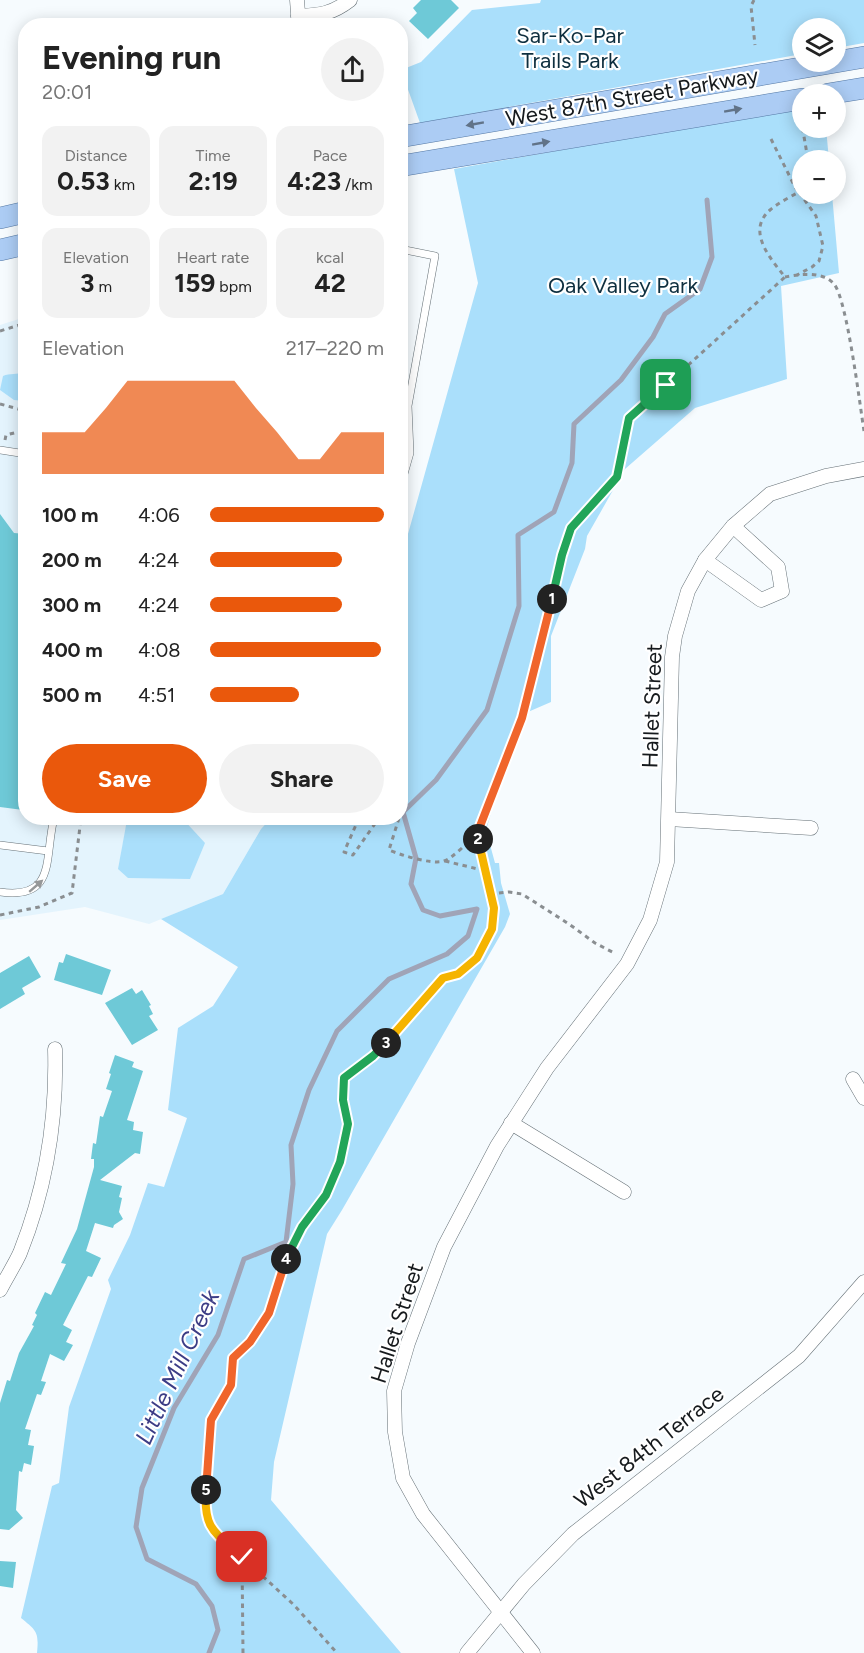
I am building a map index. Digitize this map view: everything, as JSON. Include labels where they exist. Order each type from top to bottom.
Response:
[{"type":"main road","name":"West 87th Street Parkway","points":[[408,136],[864,57]]},
{"type":"main road","points":[[846,91],[864,88]]},
{"type":"main road","name":"West 87th Street Parkway","points":[[408,165],[792,106]]},
{"type":"main road","points":[[0,218],[18,214]]},
{"type":"main road","points":[[0,250],[18,246]]},
{"type":"street","points":[[297,0],[298,18]]},
{"type":"street","points":[[308,18],[335,11],[350,0]]},
{"type":"street","name":"Hallet Street","points":[[533,1653],[423,1514],[403,1479],[395,1432],[394,1391],[408,1343],[444,1247],[510,1123],[547,1068],[627,964],[650,920],[667,862],[672,657],[675,636],[688,591],[705,560],[733,526],[770,494],[826,476],[864,469]]},
{"type":"street","points":[[705,560],[761,600],[782,591],[778,567],[733,526]]},
{"type":"street","points":[[669,819],[811,828]]},
{"type":"street","points":[[0,1290],[19,1254],[38,1198],[53,1128],[56,1092],[55,1049]]},
{"type":"street","points":[[853,1079],[864,1098]]},
{"type":"street","points":[[510,1123],[624,1192]]},
{"type":"street","name":"West 84th Terrace","points":[[467,1653],[524,1584],[573,1534],[799,1356],[862,1289]]},
{"type":"lane","points":[[408,251],[435,256],[408,406],[410,453],[408,460]]},
{"type":"lane","points":[[0,450],[18,453]]},
{"type":"lane","points":[[0,892],[17,895],[30,892],[43,880],[53,825]]},
{"type":"lane","points":[[0,845],[48,851]]},
{"type":"path","points":[[753,0],[751,6],[755,45]]},
{"type":"path","points":[[771,139],[792,178]]},
{"type":"path","points":[[784,277],[766,252],[759,228],[763,217],[771,209],[792,196]]},
{"type":"path","points":[[797,275],[819,261],[822,246],[816,216],[809,204]]},
{"type":"path","points":[[445,861],[477,834],[522,718],[547,626],[562,555],[571,528],[617,477],[629,418],[784,277],[815,274],[836,285],[844,313],[864,431]]},
{"type":"path","points":[[0,331],[18,325]]},
{"type":"path","points":[[0,404],[18,409]]},
{"type":"path","points":[[6,435],[18,432]]},
{"type":"path","points":[[0,915],[39,907],[72,894],[80,825]]},
{"type":"path","points":[[356,825],[344,852],[353,855],[374,825]]},
{"type":"path","points":[[397,825],[389,850],[428,861],[445,861],[486,871]]},
{"type":"path","points":[[337,1653],[294,1605],[208,1523],[204,1509],[211,1420],[231,1385],[233,1358],[250,1342],[269,1313],[284,1261],[302,1227],[326,1195],[340,1162],[348,1124],[343,1100],[344,1078],[373,1056],[395,1034],[443,978],[458,974],[477,958],[492,929],[494,908],[477,834]]},
{"type":"path","points":[[490,894],[509,892],[522,894],[595,943],[620,956]]},
{"type":"path","points":[[242,1557],[243,1653]]},
{"type":"shaded area","points":[[18,319],[18,825],[265,825],[223,894],[149,924],[85,907],[0,920],[0,325]]},
{"type":"green space","name":"Sar-Ko-Par Trails Park","points":[[541,0],[864,0],[864,43],[846,46],[846,18],[792,18],[792,56],[420,123],[408,90],[408,67],[421,62],[472,10],[540,3]]},
{"type":"green space","name":"Oak Valley Park","points":[[792,109],[792,138],[827,138],[828,150],[792,150],[792,204],[833,204],[839,273],[781,286],[787,379],[695,408],[625,469],[587,536],[585,549],[551,636],[551,702],[521,715],[486,830],[495,863],[499,863],[501,883],[510,914],[505,927],[327,1234],[274,1462],[271,1500],[401,1653],[37,1653],[36,1632],[21,1618],[52,1486],[59,1483],[69,1407],[111,1289],[108,1280],[130,1235],[148,1183],[164,1187],[187,1118],[168,1110],[178,1028],[213,1006],[238,967],[161,919],[223,894],[265,825],[408,825],[408,534],[478,283],[454,169]]},
{"type":"green space","points":[[18,373],[18,400],[0,390],[3,376]]},
{"type":"green space","points":[[126,825],[188,825],[205,843],[190,879],[128,878],[118,869]]},
{"type":"building","points":[[421,0],[451,0],[459,8],[428,39],[409,21],[417,13],[413,8]]},
{"type":"building","points":[[0,514],[14,533],[18,533],[18,809],[0,807]]},
{"type":"building","points":[[66,954],[111,970],[102,995],[54,980],[59,962],[63,963]]},
{"type":"building","points":[[29,956],[41,977],[22,988],[25,994],[0,1009],[0,973]]},
{"type":"building","points":[[132,988],[136,994],[142,990],[151,1005],[149,1006],[153,1014],[149,1016],[158,1030],[132,1045],[105,1003]]},
{"type":"building","points":[[115,1055],[134,1062],[132,1067],[143,1071],[127,1120],[134,1122],[133,1130],[143,1132],[140,1154],[135,1153],[100,1180],[122,1186],[119,1212],[123,1219],[113,1228],[95,1223],[86,1251],[101,1258],[92,1277],[88,1276],[63,1325],[72,1330],[66,1342],[73,1345],[64,1361],[50,1354],[41,1381],[46,1382],[41,1395],[37,1394],[25,1429],[31,1430],[28,1445],[34,1446],[31,1465],[24,1463],[22,1472],[19,1471],[16,1510],[23,1518],[9,1530],[0,1529],[0,1403],[7,1380],[10,1381],[19,1353],[34,1326],[32,1325],[37,1315],[35,1313],[45,1292],[51,1295],[66,1264],[61,1263],[77,1229],[94,1167],[94,1159],[91,1159],[93,1143],[96,1144],[100,1116],[103,1117],[112,1091],[106,1089]]},
{"type":"building","points":[[0,1561],[16,1562],[13,1588],[0,1586]]},
{"type":"waterway","name":"Little Mill Creek","points":[[408,807],[436,780],[487,710],[519,606],[518,535],[554,512],[572,463],[574,424],[621,380],[653,337],[665,314],[700,289],[712,257],[707,200]]},
{"type":"waterway","name":"Little Mill Creek","points":[[209,1653],[218,1630],[212,1606],[196,1584],[147,1559],[136,1527],[142,1488],[174,1408],[218,1335],[244,1259],[286,1242],[293,1184],[291,1145],[309,1090],[337,1031],[389,979],[447,954],[468,936],[477,909],[440,916],[423,910],[411,884],[416,858],[407,825]]},
{"type":"route","points":[[242,1557],[208,1523],[204,1509],[211,1420],[231,1385],[233,1358],[250,1342],[269,1313],[284,1261],[302,1227],[326,1195],[340,1162],[348,1124],[343,1100],[344,1078],[373,1056],[395,1034],[443,978],[458,974],[477,958],[492,929],[494,908],[477,834],[522,718],[547,626],[562,555],[571,528],[617,477],[629,418],[666,385]]}]
